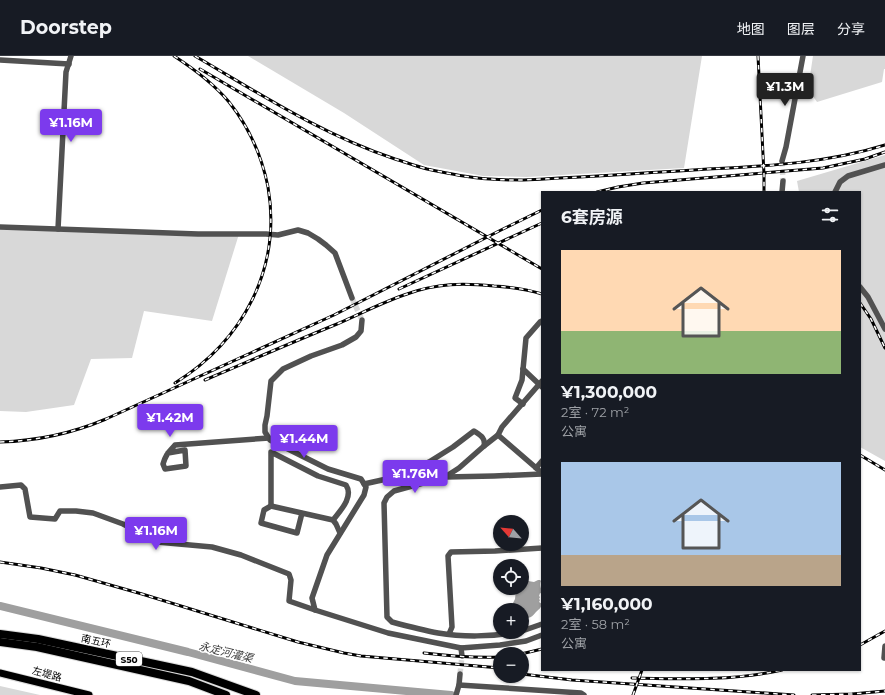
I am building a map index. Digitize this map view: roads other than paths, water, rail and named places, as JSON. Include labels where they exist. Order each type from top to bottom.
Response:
[{"type":"highway","name":"南五环","points":[[0,634],[38,639],[192,672],[256,695]]},
{"type":"highway","name":"南五环","points":[[0,642],[37,647],[189,681],[226,695]]},
{"type":"main road","name":"左堤路","points":[[0,673],[89,695]]},
{"type":"street","points":[[58,229],[66,72],[71,56]]},
{"type":"street","points":[[782,161],[786,147],[802,56]]},
{"type":"street","points":[[0,60],[69,64]]},
{"type":"street","points":[[836,191],[840,182],[848,176],[885,165]]},
{"type":"street","points":[[782,191],[783,181]]},
{"type":"street","points":[[0,226],[198,234],[278,235],[298,230],[308,233],[318,239],[335,253],[352,298]]},
{"type":"street","points":[[861,288],[868,297],[885,329]]},
{"type":"street","points":[[314,610],[312,598],[327,555],[364,495],[366,487],[361,479],[328,469],[270,440],[266,432],[265,425],[271,381],[282,370],[311,356],[342,345],[356,337],[361,331],[362,320]]},
{"type":"street","points":[[523,404],[515,398],[522,380],[526,338],[541,322]]},
{"type":"street","points":[[445,477],[459,468],[498,435],[502,427],[541,384],[523,369]]},
{"type":"street","points":[[364,484],[400,476],[429,462],[453,447],[474,430],[484,438],[484,446]]},
{"type":"street","points":[[498,435],[541,473]]},
{"type":"street","points":[[168,452],[185,450],[186,466],[165,469],[163,464],[166,454],[168,452],[175,445],[269,438]]},
{"type":"street","points":[[271,506],[271,452],[318,476],[346,485],[349,488],[347,501],[333,520]]},
{"type":"street","points":[[536,468],[541,462]]},
{"type":"street","points":[[493,635],[458,635],[437,633],[392,622],[387,618],[384,503],[387,497],[394,492],[445,477],[541,474]]},
{"type":"street","points":[[0,486],[21,485],[24,487],[30,517],[55,519],[60,511],[93,513],[123,524],[157,542],[212,547],[241,555],[289,574],[291,580],[289,601],[388,633],[461,648],[500,645],[526,641],[541,636]]},
{"type":"street","points":[[302,513],[297,533],[261,523],[264,510],[271,506],[302,513],[333,520],[340,533]]},
{"type":"street","points":[[449,634],[452,627],[448,556],[451,552],[541,548]]},
{"type":"street","points":[[529,629],[541,624]]},
{"type":"street","points":[[435,642],[437,633]]},
{"type":"street","points":[[884,658],[885,646]]},
{"type":"street","points":[[461,648],[462,656]]},
{"type":"street","points":[[456,695],[460,674]]},
{"type":"street","points":[[459,685],[581,693],[584,695]]},
{"type":"waterway","name":"永定河灌渠","points":[[0,606],[188,652],[295,681],[451,695]]},
{"type":"tunnel","points":[[782,161],[783,181]]},
{"type":"tunnel","points":[[352,298],[362,320]]},
{"type":"tunnel","points":[[460,674],[462,656]]},
{"type":"railway","points":[[174,56],[217,89],[229,102],[243,122],[254,143],[262,165],[268,187],[271,217],[269,246],[263,274],[252,300],[238,324],[220,346],[199,366],[175,383]]},
{"type":"railway","points":[[195,56],[292,113],[368,149],[423,168],[474,178],[523,180],[775,165],[820,160],[885,145]]},
{"type":"railway","points":[[758,56],[764,191]]},
{"type":"railway","points":[[200,69],[541,268]]},
{"type":"railway","points":[[601,191],[643,183],[823,168],[865,159],[885,152]]},
{"type":"railway","points":[[0,442],[41,438],[81,428],[106,419],[334,315],[541,210]]},
{"type":"railway","points":[[399,289],[541,223]]},
{"type":"railway","points":[[205,380],[398,297],[418,290],[440,286],[472,284],[512,288],[541,294]]},
{"type":"railway","points":[[861,304],[871,319],[885,348]]},
{"type":"railway","points":[[861,456],[885,470]]},
{"type":"railway","points":[[0,562],[75,575],[298,642],[344,653],[361,656],[493,667]]},
{"type":"railway","points":[[861,644],[885,631]]},
{"type":"railway","points":[[529,652],[541,649]]},
{"type":"railway","points":[[424,653],[493,657]]},
{"type":"railway","points":[[633,695],[642,671]]},
{"type":"railway","points":[[632,678],[726,678],[778,671]]},
{"type":"railway","points":[[529,675],[572,680],[794,695]]},
{"type":"railway","points":[[812,695],[885,691]]}]
